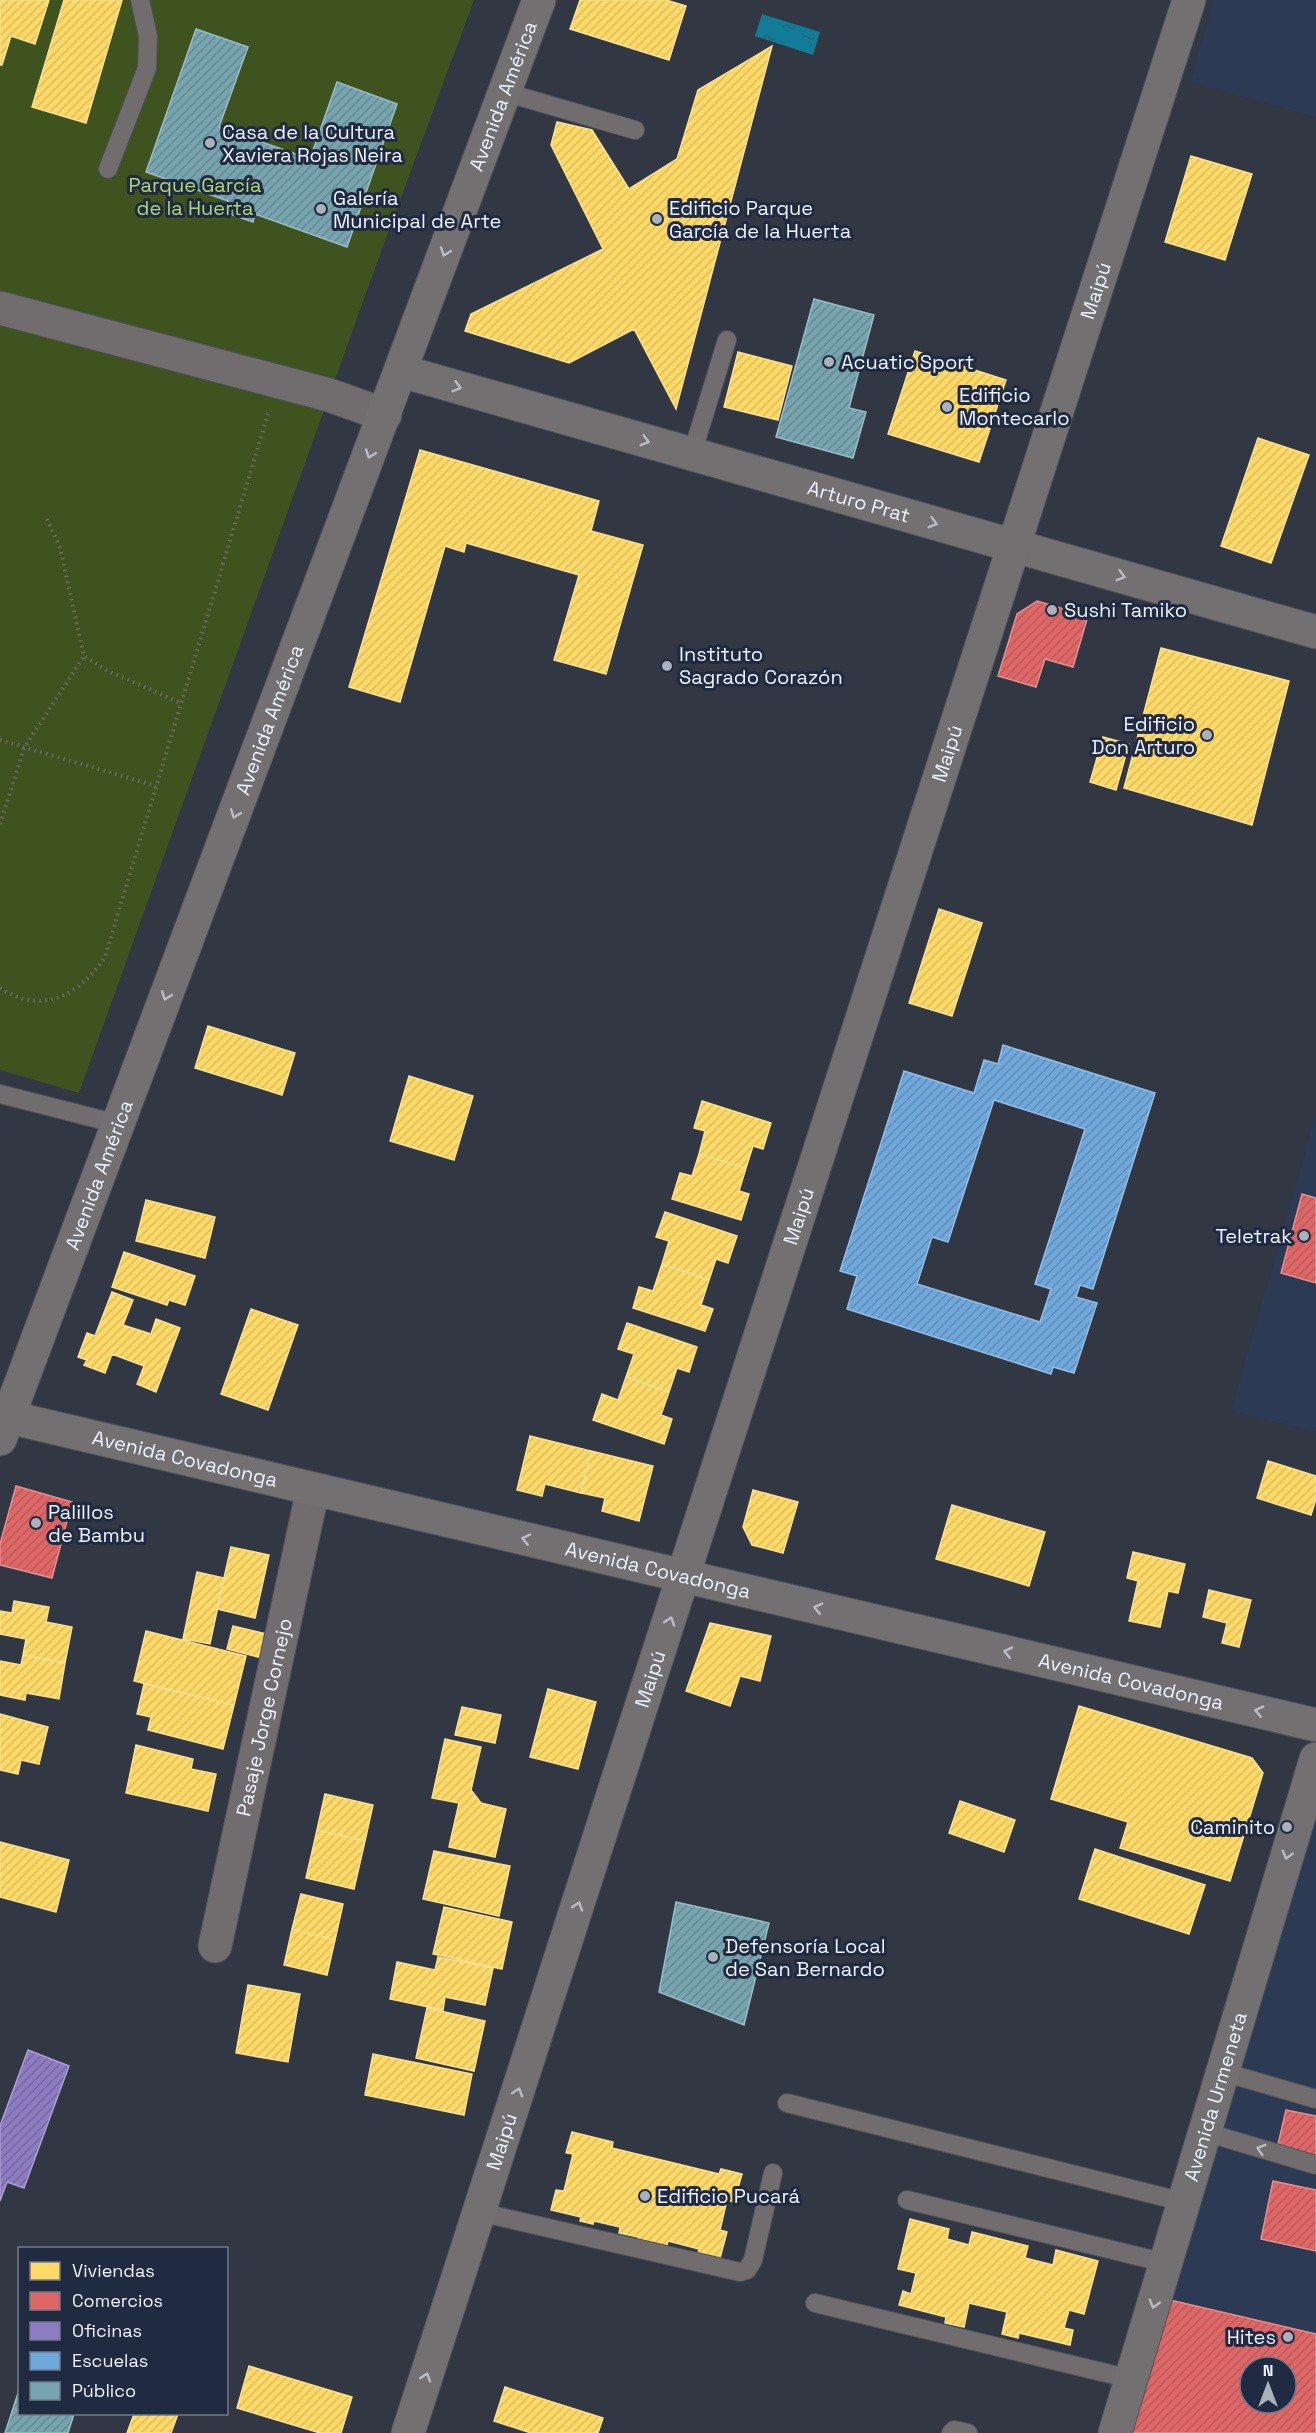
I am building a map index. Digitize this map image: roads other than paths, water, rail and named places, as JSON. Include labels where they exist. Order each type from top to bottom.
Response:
[{"type":"street","name":"Avenida América","points":[[3,1424],[385,415],[538,0]]},
{"type":"street","name":"Maipú","points":[[408,2433],[1012,545],[1189,0]]},
{"type":"street","points":[[0,308],[330,395],[385,415]]},
{"type":"street","name":"Arturo Prat","points":[[401,371],[1316,632]]},
{"type":"street","name":"Avenida Covadonga","points":[[3,1424],[313,1489],[1316,1725]]},
{"type":"street","name":"Pasaje Jorge Cornejo","points":[[215,1946],[313,1489]]},
{"type":"street","name":"Avenida Urmeneta","points":[[1115,2433],[1316,1759]]},
{"type":"lane","points":[[108,169],[147,68],[148,36],[140,0]]},
{"type":"lane","points":[[504,92],[635,130]]},
{"type":"lane","points":[[692,454],[727,340]]},
{"type":"lane","points":[[0,1094],[118,1124]]},
{"type":"lane","points":[[1223,2072],[1316,2099]]},
{"type":"lane","points":[[787,2103],[1184,2202]]},
{"type":"lane","points":[[1205,2132],[1316,2165]]},
{"type":"lane","points":[[479,2212],[740,2272],[747,2270],[753,2260],[773,2173]]},
{"type":"lane","points":[[908,2200],[1166,2264]]},
{"type":"lane","points":[[815,2303],[1131,2379]]},
{"type":"lane","points":[[951,2433],[954,2430],[968,2433]]},
{"type":"water","points":[[762,14],[820,32],[813,55],[755,36]]},
{"type":"place","name":"Casa de la Cultura Xaviera Rojas Neira","points":[[210,143]]},
{"type":"place","name":"Galería Municipal de Arte","points":[[321,209]]},
{"type":"place","name":"Edificio Parque García de la Huerta","points":[[657,219]]},
{"type":"place","name":"Acuatic Sport","points":[[829,362]]},
{"type":"place","name":"Edificio Montecarlo","points":[[947,407]]},
{"type":"place","name":"Sushi Tamiko","points":[[1052,610]]},
{"type":"place","name":"Instituto Sagrado Corazón","points":[[667,666]]},
{"type":"place","name":"Edificio Don Arturo","points":[[1207,735]]},
{"type":"place","name":"Teletrak","points":[[1304,1236]]},
{"type":"place","name":"Palillos de Bambu","points":[[36,1523]]},
{"type":"place","name":"Caminito","points":[[1287,1827]]},
{"type":"place","name":"Defensoría Local de San Bernardo","points":[[713,1957]]},
{"type":"place","name":"Edificio Pucará","points":[[645,2196]]},
{"type":"place","name":"Hites","points":[[1288,2337]]},
{"type":"park label","name":"Parque García de la Huerta","points":[[195,196]]}]
